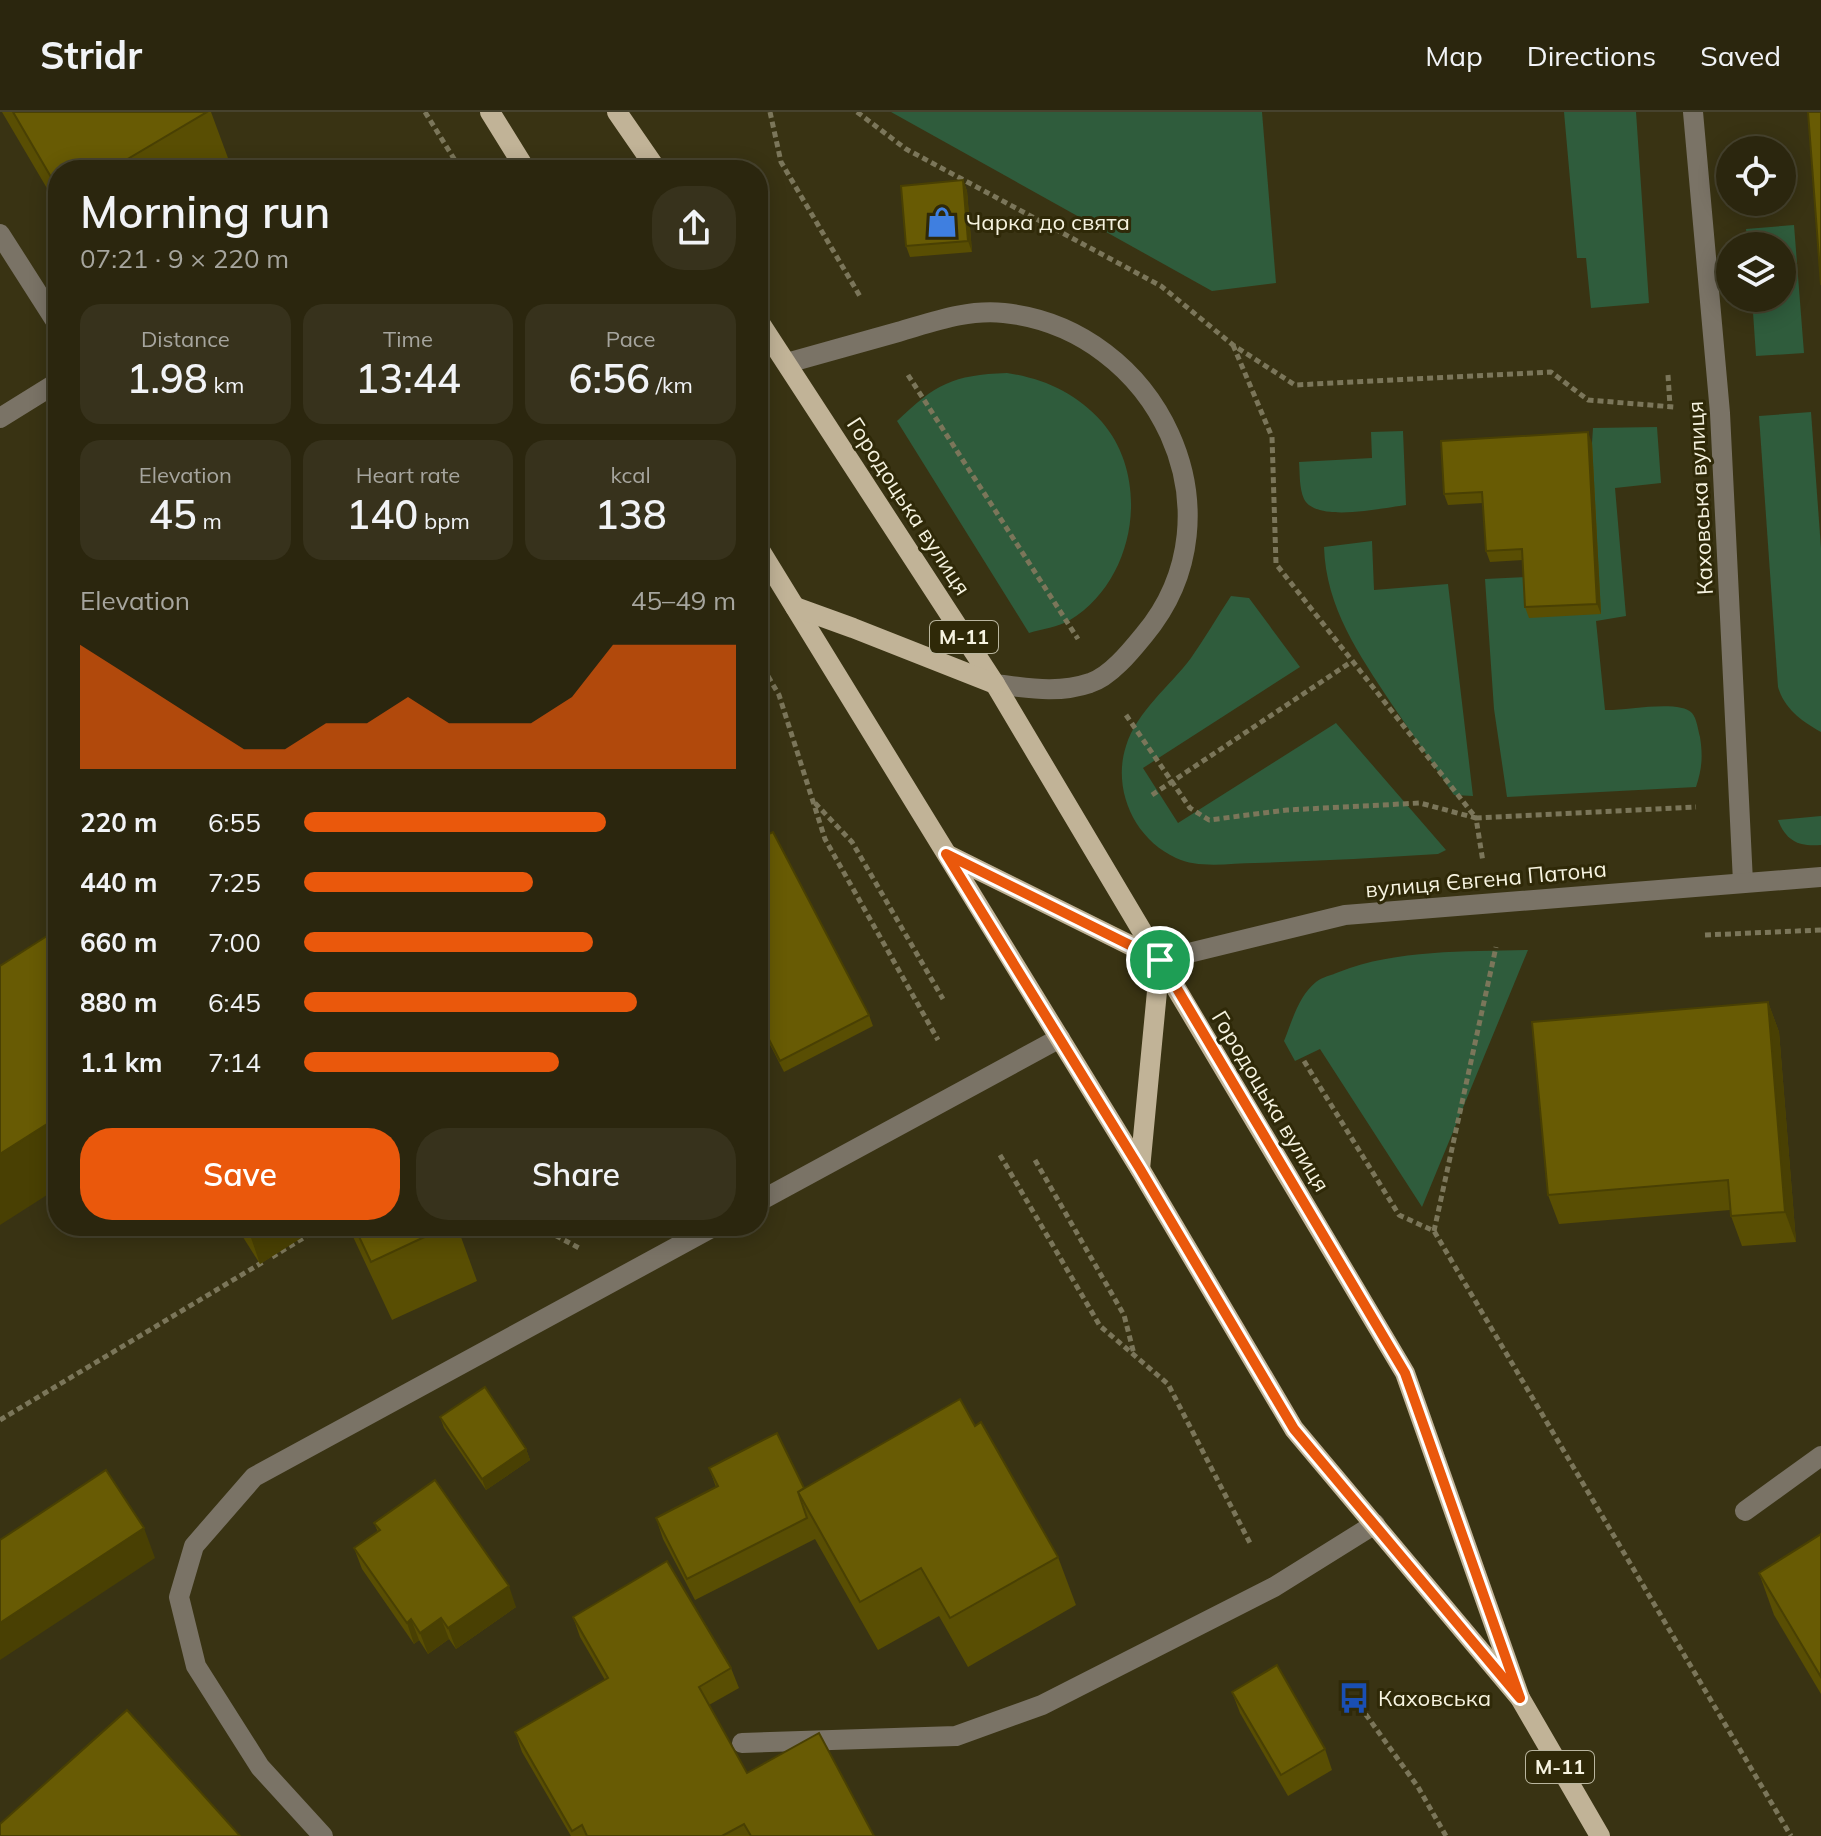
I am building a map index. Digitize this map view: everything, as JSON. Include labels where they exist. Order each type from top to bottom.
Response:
[{"type":"main road","points":[[490,112],[520,160]]},
{"type":"main road","points":[[617,112],[650,160]]},
{"type":"main road","name":"Городоцька вулиця","points":[[768,335],[995,684],[1405,1373],[1520,1698]]},
{"type":"main road","name":"Городоцька вулиця","points":[[768,563],[1140,1169],[1294,1429],[1520,1698],[1600,1836]]},
{"type":"main road","points":[[795,607],[995,684]]},
{"type":"main road","points":[[946,854],[1160,960],[1140,1169]]},
{"type":"street","name":"Каховська вулиця","points":[[1693,112],[1720,413],[1743,882]]},
{"type":"street","points":[[0,234],[48,309]]},
{"type":"street","points":[[787,363],[961,314],[1003,313],[1044,321],[1082,336],[1116,360],[1146,390],[1167,426],[1182,465],[1188,506],[1185,548],[1173,588],[1153,625],[1126,657],[1093,682],[1047,691],[995,684]]},
{"type":"street","points":[[0,418],[48,388]]},
{"type":"street","name":"вулиця Євгена Патона","points":[[1160,960],[1345,915],[1821,877]]},
{"type":"street","points":[[768,1197],[1060,1038]]},
{"type":"street","points":[[323,1836],[260,1767],[196,1666],[179,1597],[194,1546],[254,1477],[697,1236]]},
{"type":"street","points":[[1745,1511],[1821,1456]]},
{"type":"street","points":[[742,1743],[956,1736],[1056,1698],[1274,1587],[1375,1524]]},
{"type":"path","points":[[425,112],[455,160]]},
{"type":"path","points":[[770,112],[781,162],[860,296]]},
{"type":"path","points":[[857,112],[906,149],[1161,286],[1233,345],[1295,385],[1551,372],[1588,400],[1670,406]]},
{"type":"path","points":[[1233,345],[1272,437],[1276,564],[1476,818]]},
{"type":"path","points":[[909,377],[1048,593]]},
{"type":"path","points":[[1152,795],[1351,662]]},
{"type":"path","points":[[768,676],[779,695],[825,839],[938,1040]]},
{"type":"path","points":[[1129,720],[1190,808],[1209,820],[1287,810],[1420,803],[1476,818],[1739,805]]},
{"type":"path","points":[[812,800],[852,842],[943,999]]},
{"type":"path","points":[[1434,1231],[1496,943]]},
{"type":"path","points":[[1304,1061],[1399,1215],[1434,1231],[1791,1836]]},
{"type":"path","points":[[1000,1155],[1100,1326],[1168,1384],[1251,1545]]},
{"type":"path","points":[[1035,1160],[1124,1315],[1134,1354]]},
{"type":"path","points":[[0,1420],[306,1236]]},
{"type":"path","points":[[1354,1698],[1418,1787],[1446,1836]]},
{"type":"green space","points":[[891,112],[1262,112],[1276,283],[1212,291]]},
{"type":"green space","points":[[1564,112],[1636,112],[1649,303],[1591,308],[1586,258],[1577,258]]},
{"type":"green space","points":[[1794,225],[1795,232],[1746,232],[1746,229]]},
{"type":"green space","points":[[1796,251],[1804,353],[1756,356],[1753,312],[1796,312]]},
{"type":"green space","points":[[1007,373],[1034,379],[1071,395],[1102,422],[1118,446],[1127,472],[1131,500],[1129,528],[1122,556],[1109,581],[1092,603],[1070,620],[1029,633],[897,421],[923,398],[946,384],[972,376]]},
{"type":"green space","points":[[1811,412],[1821,548],[1821,732],[1794,713],[1778,687],[1759,416]]},
{"type":"green space","points":[[1657,427],[1661,483],[1615,488],[1626,616],[1596,621],[1605,710],[1664,706],[1692,713],[1701,750],[1701,768],[1696,787],[1507,797],[1494,709],[1485,579],[1527,577],[1592,443],[1593,428]]},
{"type":"green space","points":[[1403,431],[1406,505],[1335,512],[1311,506],[1304,499],[1299,462],[1372,458],[1371,432]]},
{"type":"green space","points":[[1372,541],[1374,590],[1448,584],[1473,796],[1454,795],[1367,667],[1338,610],[1326,569],[1324,547]]},
{"type":"green space","points":[[1231,596],[1249,598],[1300,667],[1143,768],[1178,823],[1336,723],[1446,850],[1438,854],[1205,864],[1176,858],[1148,839],[1130,811],[1125,795],[1122,762],[1126,746],[1138,721],[1191,658]]},
{"type":"green space","points":[[1821,816],[1821,845],[1794,841],[1778,820]]},
{"type":"green space","points":[[1528,950],[1422,1207],[1320,1049],[1295,1061],[1284,1041],[1293,1017],[1300,1001],[1316,982],[1362,965],[1408,955]]},
{"type":"building","points":[[13,112],[207,112],[126,160],[48,160],[48,172]]},
{"type":"building","points":[[1808,112],[1821,112],[1821,285]]},
{"type":"building","points":[[963,180],[968,241],[906,246],[901,186]]},
{"type":"building","points":[[1588,432],[1597,604],[1525,607],[1522,549],[1486,551],[1482,492],[1444,494],[1441,441]]},
{"type":"building","points":[[773,832],[869,1015],[780,1061],[768,1038],[768,834]]},
{"type":"building","points":[[48,935],[48,1123],[0,1154],[0,966]]},
{"type":"building","points":[[1768,1002],[1785,1212],[1731,1216],[1728,1180],[1548,1195],[1532,1022]]},
{"type":"building","points":[[359,1236],[427,1236],[371,1262]]},
{"type":"building","points":[[485,1387],[526,1449],[482,1479],[440,1417]]},
{"type":"building","points":[[960,1399],[975,1426],[981,1422],[1058,1557],[950,1618],[921,1568],[860,1602],[798,1492]]},
{"type":"building","points":[[777,1433],[804,1488],[798,1492],[807,1518],[687,1579],[656,1518],[718,1486],[709,1468]]},
{"type":"building","points":[[106,1470],[144,1528],[0,1623],[0,1540]]},
{"type":"building","points":[[435,1480],[509,1586],[448,1628],[441,1618],[420,1633],[411,1619],[407,1623],[354,1548],[380,1530],[374,1523]]},
{"type":"building","points":[[1821,1534],[1821,1677],[1759,1573]]},
{"type":"building","points":[[667,1561],[731,1668],[699,1687],[747,1773],[819,1733],[874,1836],[751,1836],[744,1824],[722,1836],[587,1836],[582,1825],[572,1831],[515,1732],[608,1678],[573,1617]]},
{"type":"building","points":[[1277,1665],[1325,1749],[1281,1775],[1232,1692]]},
{"type":"building","points":[[127,1710],[240,1836],[0,1836],[0,1824]]},
{"type":"place","name":"Чарка до свята","points":[[942,222]]},
{"type":"place","name":"Каховська","points":[[1354,1698]]},
{"type":"route","points":[[946,854],[1160,960],[1405,1373],[1520,1698],[1294,1429],[1140,1169],[946,854]]}]
